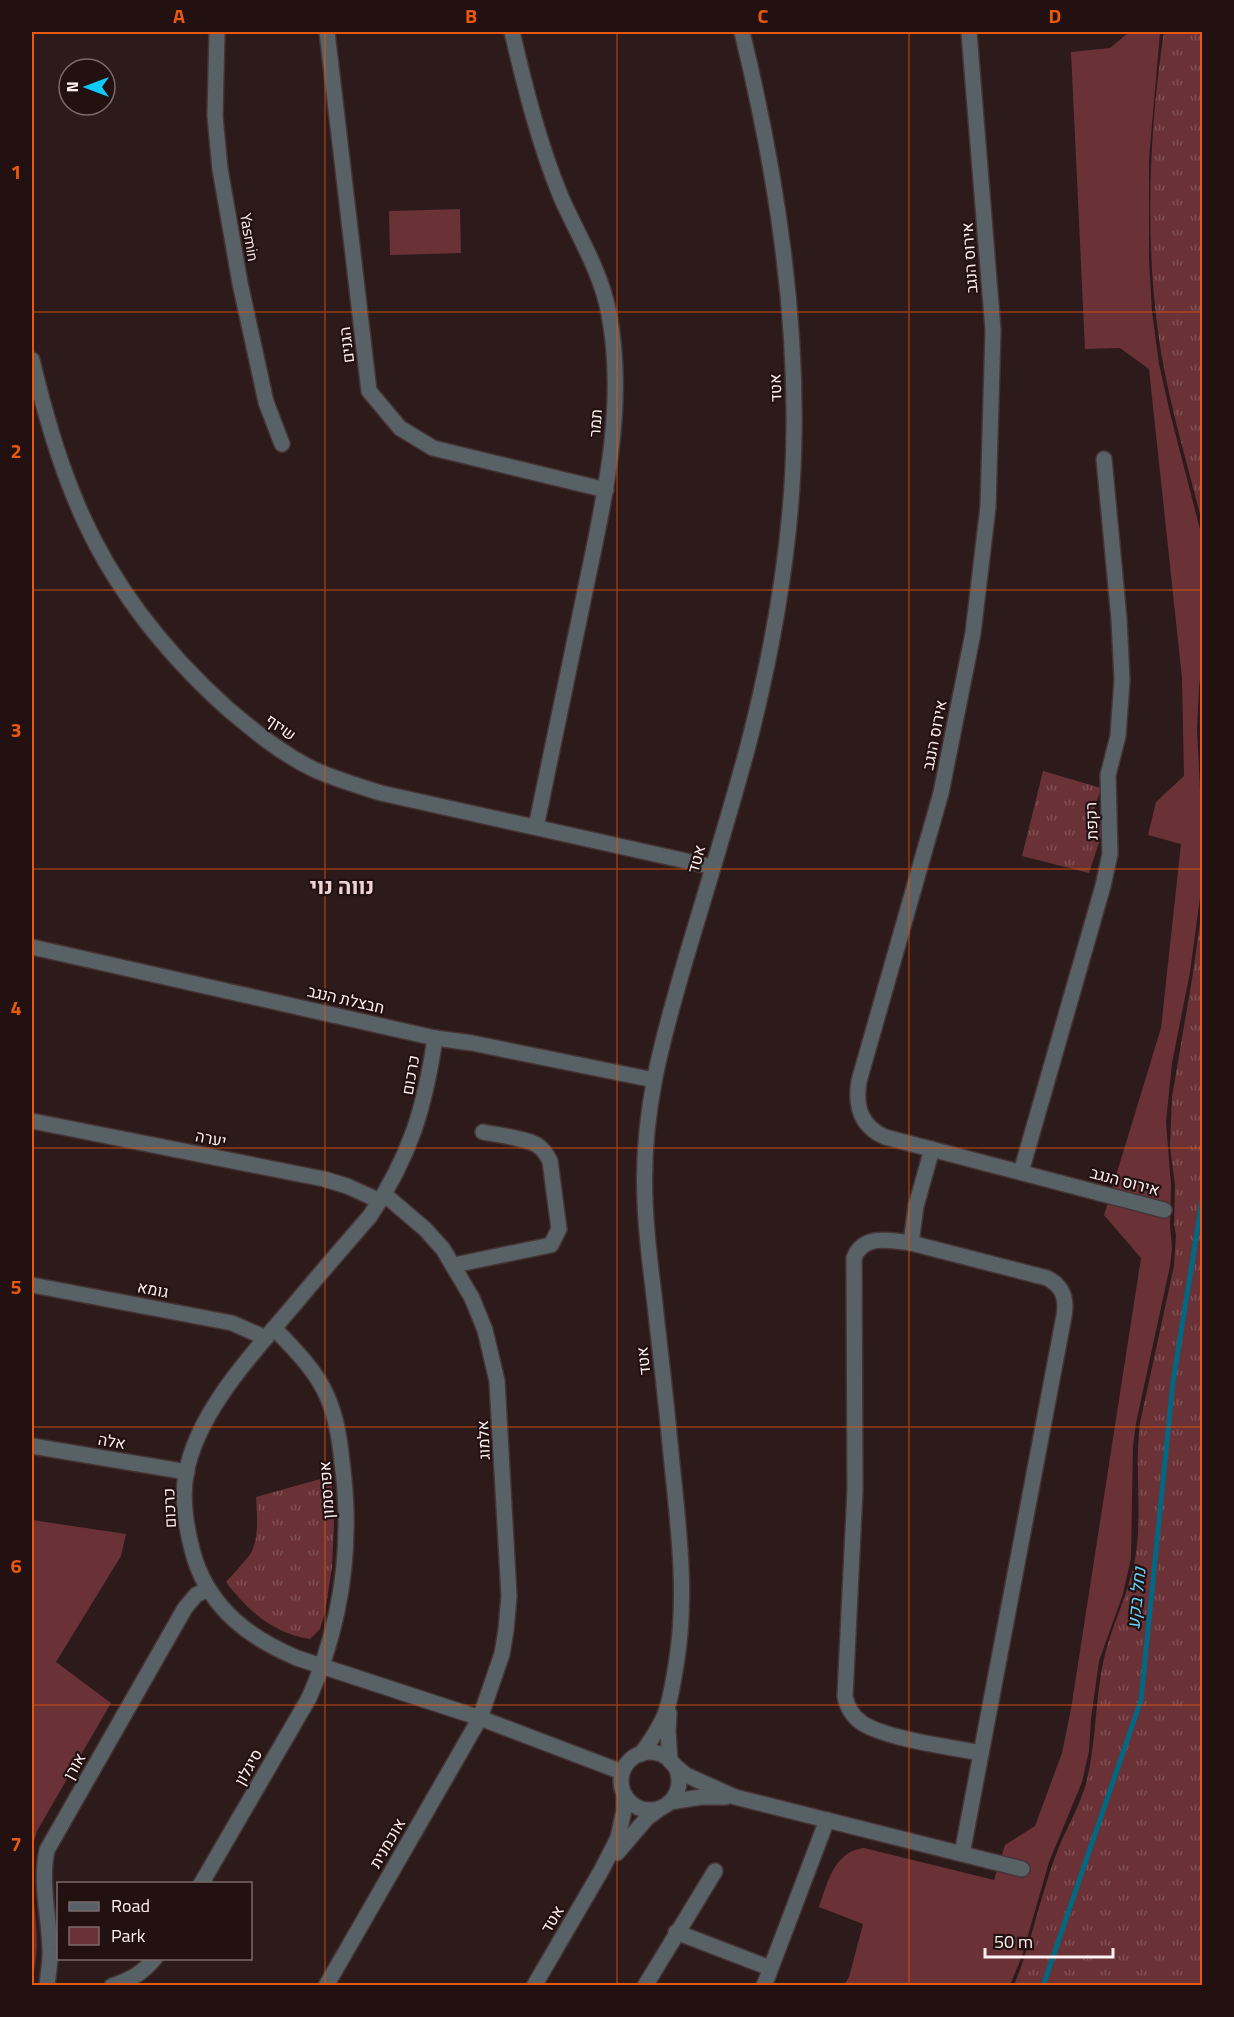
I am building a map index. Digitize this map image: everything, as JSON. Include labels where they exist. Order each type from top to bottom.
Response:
[{"type":"street","name":"Yasmin","points":[[217,32],[215,116],[220,169],[240,283],[266,402],[282,444]]},
{"type":"street","name":"הגנים","points":[[327,32],[369,391],[400,428],[433,448],[606,490]]},
{"type":"street","name":"תמר","points":[[513,32],[526,96],[560,195],[596,267],[609,312],[616,361],[613,424],[606,490],[536,827]]},
{"type":"street","name":"אטד","points":[[672,1763],[668,1731],[670,1699],[678,1653],[681,1586],[677,1507],[648,1245],[645,1201],[645,1132],[654,1080],[675,994],[748,746],[767,659],[784,561],[794,437],[793,366],[780,222],[759,103],[742,32]]},
{"type":"street","name":"אירוס הנגב","points":[[969,32],[993,330],[988,507],[973,633],[941,793],[859,1081],[857,1100],[863,1120],[878,1134],[1164,1210]]},
{"type":"street","name":"שיזף","points":[[32,360],[53,442],[73,496],[101,554],[150,629],[208,691],[249,727],[312,768],[381,793],[712,867]]},
{"type":"street","name":"רקפת","points":[[1021,1172],[1103,886],[1110,854],[1108,775],[1119,729],[1122,680],[1119,619],[1104,459]]},
{"type":"street","name":"חבצלת הנגב","points":[[32,948],[435,1038],[472,1043],[654,1080]]},
{"type":"street","name":"כרכום","points":[[435,1038],[422,1109],[400,1168],[370,1216],[270,1333],[212,1411],[194,1447],[187,1472],[185,1493],[189,1540],[197,1566],[208,1589],[247,1632],[271,1647],[322,1667],[480,1718],[622,1772]]},
{"type":"street","name":"יערה","points":[[32,1121],[324,1179],[382,1198]]},
{"type":"street","points":[[454,1265],[551,1245],[559,1229],[550,1161],[545,1152],[537,1145],[483,1132]]},
{"type":"street","points":[[911,1243],[916,1206],[932,1149]]},
{"type":"street","name":"אלמוג","points":[[382,1198],[425,1228],[454,1265],[472,1298],[485,1330],[497,1381],[509,1596],[502,1654],[480,1718]]},
{"type":"street","points":[[962,1854],[1064,1316],[1065,1300],[1060,1287],[1047,1278],[911,1243],[886,1240],[866,1243],[856,1251],[852,1267],[855,1490],[845,1696],[852,1714],[868,1727],[897,1736],[981,1753]]},
{"type":"street","name":"גומא","points":[[32,1285],[232,1323],[270,1333]]},
{"type":"street","name":"אפרסמון","points":[[270,1333],[317,1377],[328,1397],[341,1450],[345,1481],[347,1544],[339,1602],[322,1667]]},
{"type":"street","name":"אלה","points":[[32,1446],[187,1472]]},
{"type":"street","name":"אורן","points":[[47,1986],[51,1951],[44,1880],[47,1850],[186,1608],[196,1595],[208,1589]]},
{"type":"street","name":"סיגלון","points":[[202,1882],[309,1698],[322,1667]]},
{"type":"street","name":"אטד","points":[[641,1754],[664,1717],[670,1699]]},
{"type":"street","name":"אוכמנית","points":[[326,1986],[480,1718]]},
{"type":"street","points":[[735,1797],[701,1797],[667,1804],[655,1810],[641,1809],[629,1802],[624,1795],[621,1786],[622,1772],[629,1761],[641,1754],[655,1753],[686,1775],[735,1797],[1022,1869]]},
{"type":"street","points":[[667,1804],[678,1786],[677,1772],[672,1763]]},
{"type":"street","name":"אטד","points":[[534,1986],[618,1838],[624,1810],[624,1795]]},
{"type":"street","name":"אטד","points":[[601,1871],[647,1818],[667,1804]]},
{"type":"street","points":[[764,1986],[827,1820]]},
{"type":"street","points":[[645,1986],[714,1871]]},
{"type":"street","points":[[676,1932],[771,1968]]},
{"type":"street","points":[[112,1986],[139,1974],[154,1960]]},
{"type":"green space","points":[[1129,32],[1160,32],[1149,159],[1149,260],[1152,312],[1159,364],[1202,537],[1202,663],[1197,730],[1202,828],[1201,890],[1190,972],[1172,1063],[1166,1122],[1171,1185],[1172,1249],[1136,1423],[1133,1446],[1131,1558],[1123,1594],[1099,1661],[1089,1751],[1082,1782],[1049,1862],[1022,1956],[1010,1985],[844,1985],[849,1977],[863,1924],[819,1907],[833,1870],[845,1855],[864,1848],[994,1880],[1005,1845],[1035,1826],[1062,1753],[1071,1709],[1141,1258],[1104,1215],[1161,1028],[1181,844],[1148,835],[1156,802],[1184,776],[1182,678],[1149,369],[1120,348],[1085,349],[1071,52],[1110,48]]},
{"type":"green space","points":[[1164,32],[1202,32],[1202,522],[1167,383],[1153,282],[1150,198],[1154,113]]},
{"type":"green space","points":[[460,209],[461,253],[390,255],[389,211]]},
{"type":"green space","points":[[1043,771],[1101,788],[1091,820],[1104,827],[1089,873],[1022,856]]},
{"type":"green space","points":[[1202,908],[1202,1985],[1014,1985],[1054,1860],[1087,1780],[1103,1663],[1135,1559],[1140,1423],[1174,1266],[1175,1185],[1170,1147],[1172,1097]]},
{"type":"green space","points":[[331,1476],[334,1522],[332,1567],[320,1629],[310,1639],[285,1632],[262,1619],[226,1582],[252,1551],[257,1528],[256,1497]]},
{"type":"green space","points":[[32,1520],[126,1534],[121,1556],[56,1662],[111,1703],[37,1831],[32,1854]]},
{"type":"green space","points":[[32,1877],[37,1947],[32,1980]]},
{"type":"waterway","name":"נחל בקע","points":[[1043,1986],[1141,1700],[1173,1382],[1202,1201]]},
{"type":"district","name":"נווה נוי","points":[[342,886]]}]
